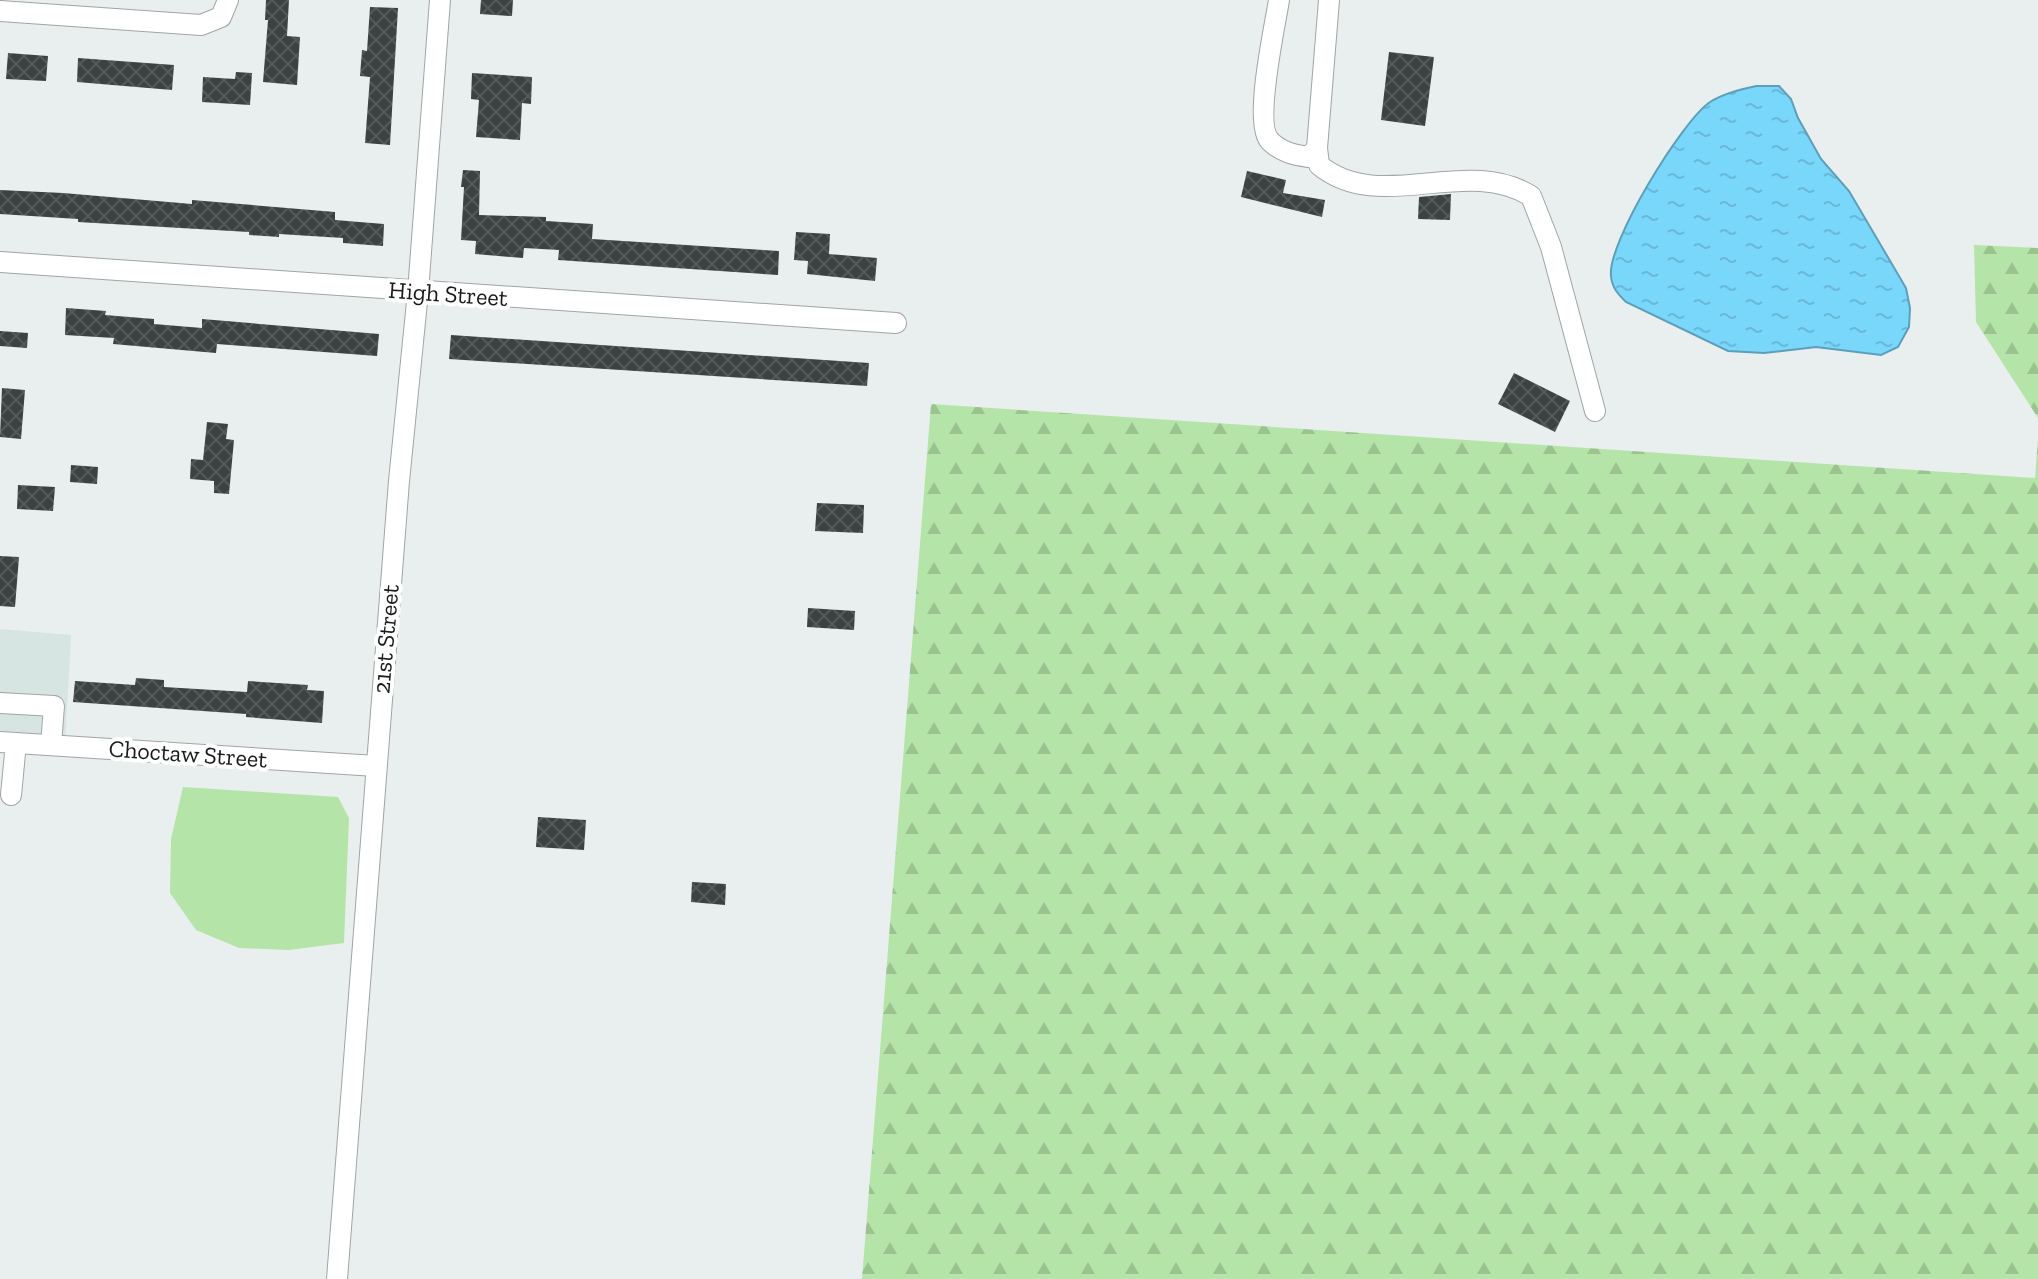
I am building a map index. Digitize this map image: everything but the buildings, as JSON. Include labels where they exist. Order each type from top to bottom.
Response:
[{"type":"street","points":[[0,11],[201,25],[221,17],[228,0]]},
{"type":"street","name":"21st Street","points":[[337,1279],[440,0]]},
{"type":"street","points":[[1279,0],[1263,101],[1263,125],[1268,139],[1289,154],[1309,157],[1317,148]]},
{"type":"street","points":[[1329,0],[1317,148],[1319,165],[1333,176],[1354,185],[1482,181],[1502,183],[1531,196],[1551,247],[1595,411]]},
{"type":"street","name":"High Street","points":[[0,262],[896,323]]},
{"type":"street","points":[[0,703],[54,706],[51,745]]},
{"type":"street","points":[[8,743],[11,795]]},
{"type":"street","name":"Choctaw Street","points":[[8,743],[376,766]]},
{"type":"shaded area","points":[[0,629],[71,635],[65,746],[0,742]]},
{"type":"green space","points":[[1974,245],[2038,248],[2038,418],[1976,322]]},
{"type":"green space","points":[[931,404],[2035,478],[2038,438],[2038,1279],[862,1279]]},
{"type":"green space","points":[[183,787],[338,797],[349,818],[344,943],[289,950],[239,948],[196,930],[170,893],[171,839]]},
{"type":"water","points":[[1756,86],[1779,86],[1791,99],[1821,159],[1849,191],[1906,288],[1910,308],[1909,327],[1898,347],[1881,355],[1816,347],[1764,353],[1728,351],[1626,302],[1614,287],[1611,276],[1613,260],[1621,238],[1665,157],[1710,102]]}]
